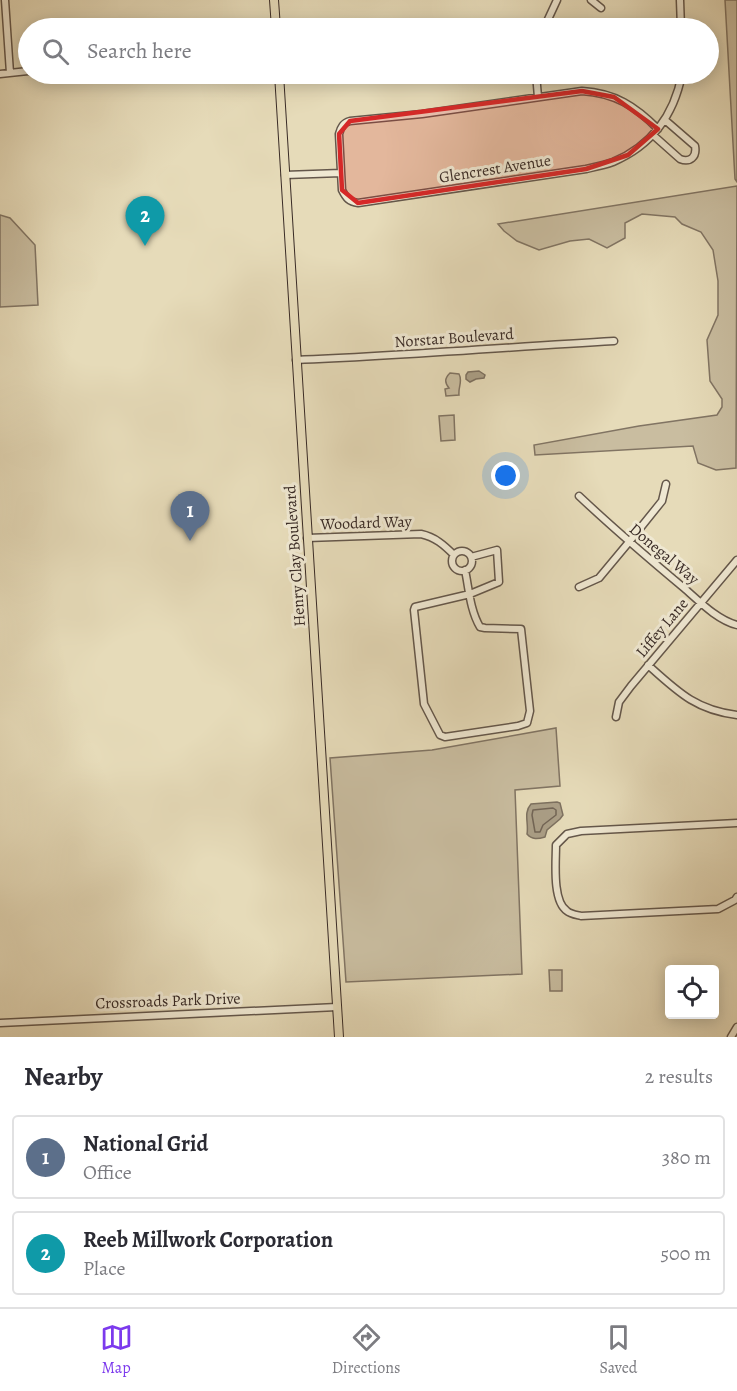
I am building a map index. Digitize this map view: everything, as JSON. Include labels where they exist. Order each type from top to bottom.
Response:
[{"type":"main road","points":[[274,0],[275,18]]},
{"type":"main road","name":"Henry Clay Boulevard","points":[[280,84],[339,1037]]},
{"type":"street","points":[[5,0],[10,73]]},
{"type":"street","points":[[549,18],[557,0]]},
{"type":"street","points":[[591,0],[601,8]]},
{"type":"street","points":[[680,0],[681,18]]},
{"type":"street","points":[[0,74],[18,72]]},
{"type":"street","points":[[537,84],[538,97]]},
{"type":"street","name":"Glencrest Avenue","points":[[340,173],[342,190],[346,198],[351,203],[358,203],[586,169],[611,163],[628,155],[655,132],[665,120],[680,84]]},
{"type":"street","points":[[285,175],[340,173],[339,134],[346,122],[422,114],[582,91],[598,92],[626,103],[649,120],[663,144],[680,159],[690,160],[696,153],[695,146],[665,120]]},
{"type":"street","name":"Norstar Boulevard","points":[[296,360],[614,341]]},
{"type":"street","points":[[579,587],[599,578],[662,501],[666,484]]},
{"type":"street","name":"Donegal Way","points":[[579,496],[701,603],[723,620],[737,625]]},
{"type":"street","name":"Woodard Way","points":[[308,538],[416,533],[433,538],[454,555]]},
{"type":"street","name":"Woodard Way","points":[[471,557],[463,551],[454,555],[452,560],[453,566],[465,570],[470,594],[475,618],[480,627],[521,629],[530,711],[527,723],[518,726],[445,737],[440,735],[424,704],[414,610],[415,607],[470,594],[499,582],[497,550],[471,557]]},
{"type":"street","points":[[465,570],[471,563],[471,557]]},
{"type":"street","name":"Liffey Lane","points":[[616,717],[619,702],[737,560]]},
{"type":"street","points":[[648,665],[692,702],[720,713],[737,715]]},
{"type":"street","points":[[737,823],[581,831],[567,834],[556,845],[556,889],[561,904],[567,912],[581,916],[718,909],[737,897]]},
{"type":"street","name":"Crossroads Park Drive","points":[[0,1023],[337,1007]]},
{"type":"street","points":[[731,1037],[737,1027]]},
{"type":"highlighted area","points":[[582,91],[614,97],[658,129],[628,155],[586,169],[358,203],[342,190],[339,134],[350,121]]},
{"type":"shaded area","points":[[725,0],[737,0],[737,182],[735,179]]},
{"type":"shaded area","points":[[737,186],[736,468],[716,470],[698,463],[693,446],[535,455],[534,445],[717,415],[722,407],[722,399],[710,381],[707,340],[718,315],[718,281],[713,250],[701,232],[682,224],[675,217],[642,214],[625,223],[625,238],[607,248],[589,239],[570,241],[539,250],[517,241],[498,224]]},
{"type":"shaded area","points":[[0,215],[10,218],[35,245],[38,305],[0,307]]},
{"type":"shaded area","points":[[450,373],[459,374],[459,395],[446,396],[445,389],[449,388],[446,380]]},
{"type":"shaded area","points":[[454,415],[455,440],[441,441],[439,416]]},
{"type":"shaded area","points":[[556,728],[560,786],[515,790],[522,974],[346,982],[330,758],[432,750]]},
{"type":"shaded area","points":[[549,970],[562,970],[562,991],[550,991]]},
{"type":"water","points":[[479,371],[485,375],[484,378],[470,382],[466,379],[468,372]]},
{"type":"water","points":[[560,803],[563,815],[560,819],[547,830],[545,837],[529,836],[527,834],[527,815],[531,804]]},
{"type":"place","name":"Reeb Millwork Corporation","points":[[145,246]]},
{"type":"place","name":"National Grid","points":[[190,541]]}]
